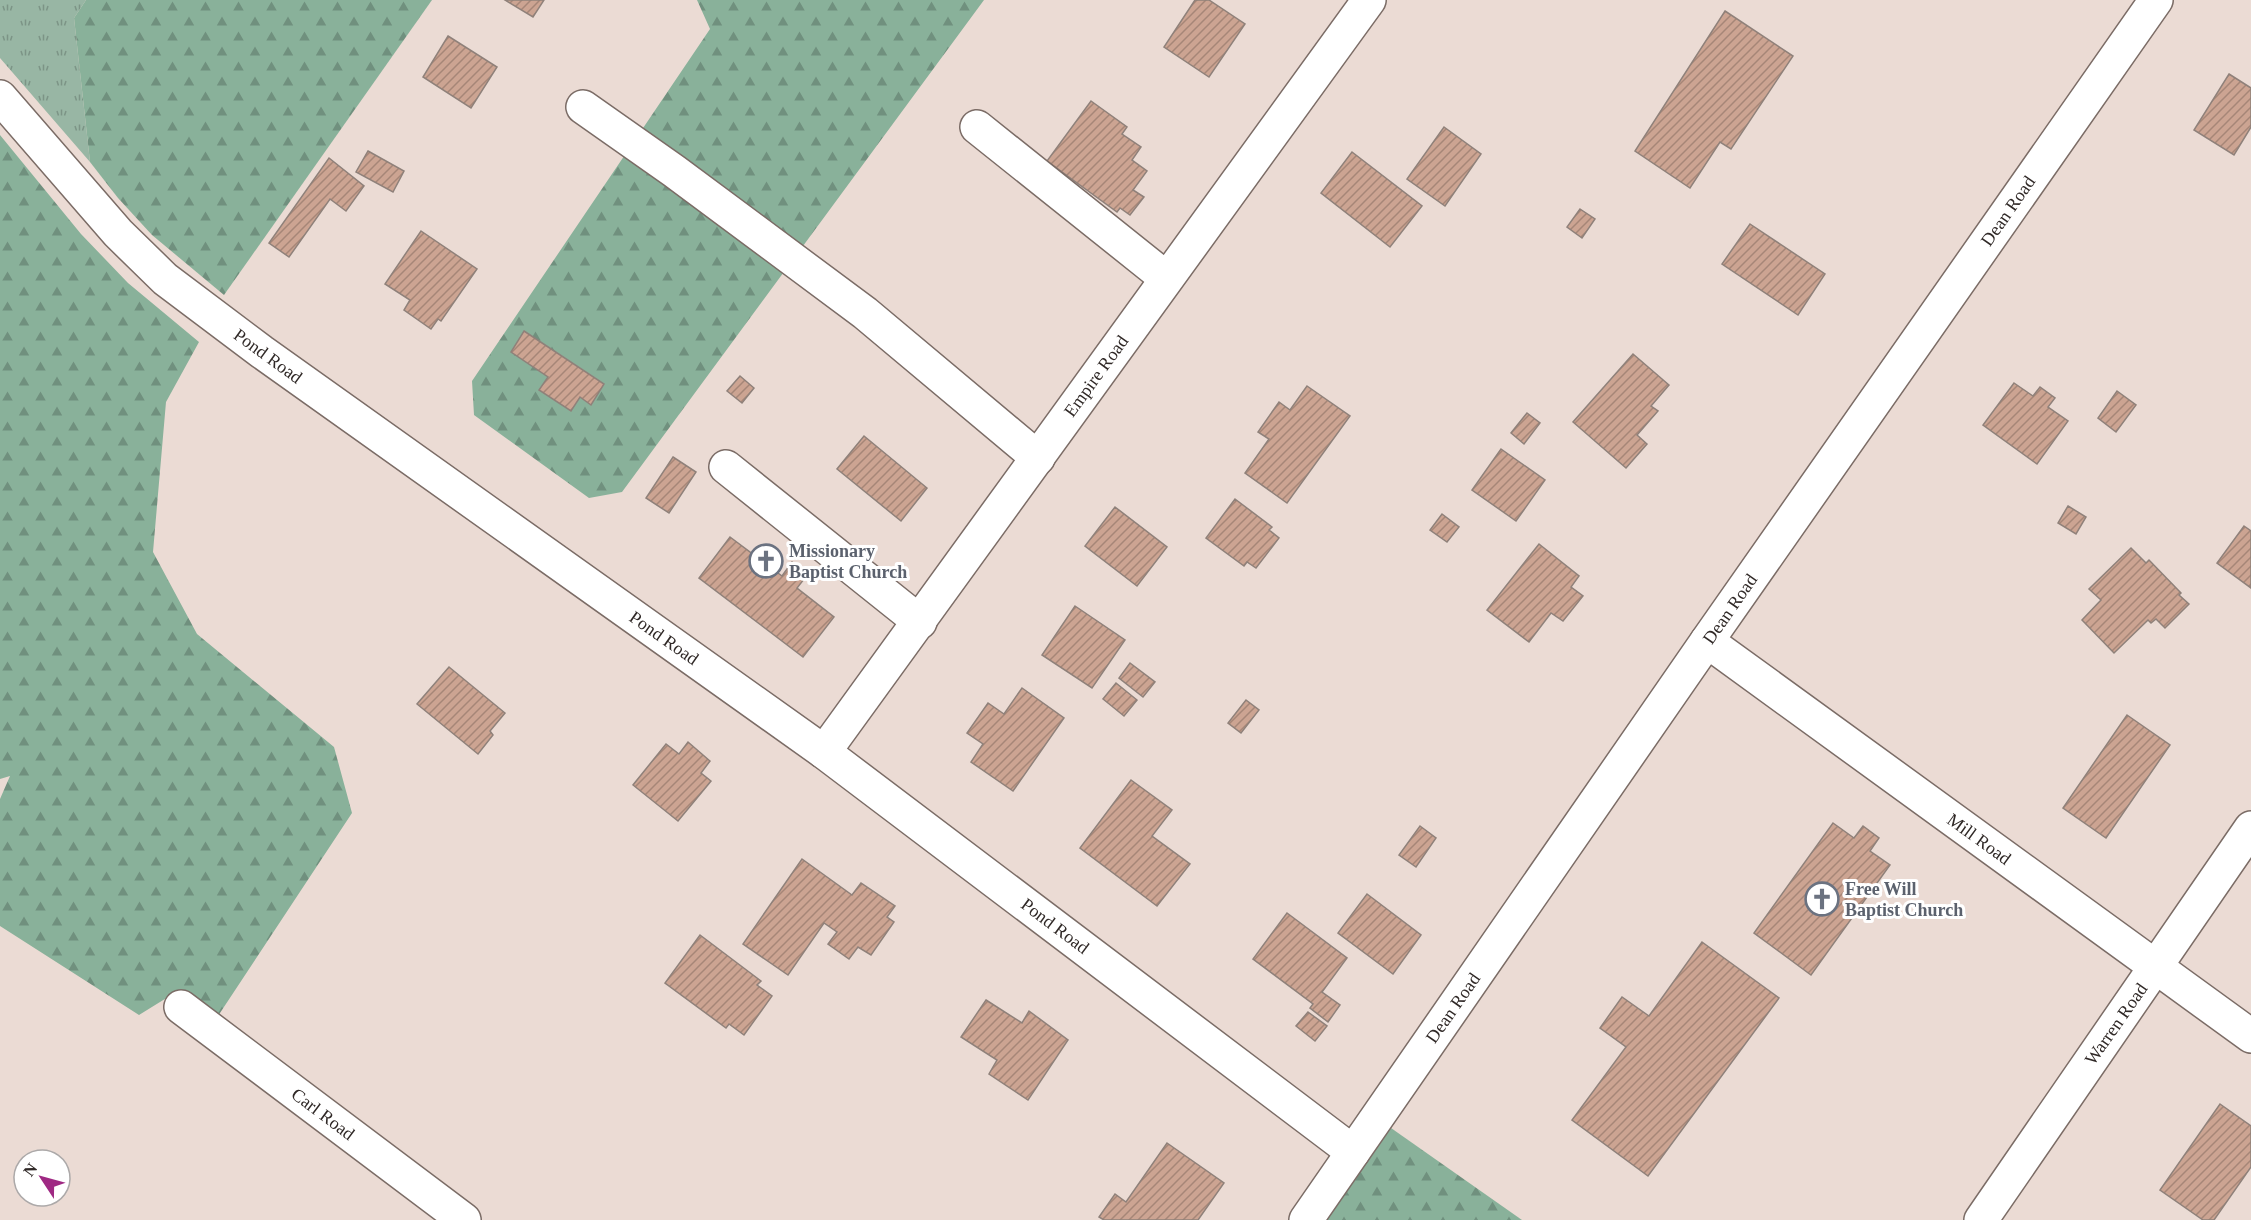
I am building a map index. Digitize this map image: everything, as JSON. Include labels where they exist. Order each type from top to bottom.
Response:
[{"type":"street","name":"Empire Road","points":[[825,752],[1369,0]]},
{"type":"street","name":"Dean Road","points":[[1306,1220],[1707,641],[2156,0]]},
{"type":"street","name":"Pond Road","points":[[0,97],[118,233],[165,279],[262,352],[825,752],[1353,1152]]},
{"type":"street","points":[[583,107],[674,171],[848,300],[1038,458]]},
{"type":"street","points":[[977,127],[1166,278]]},
{"type":"street","points":[[726,467],[920,622]]},
{"type":"street","name":"Mill Road","points":[[1707,641],[2251,1036]]},
{"type":"street","name":"Warren Road","points":[[1981,1220],[2251,828]]},
{"type":"street","name":"Carl Road","points":[[181,1007],[464,1220]]},
{"type":"green space","points":[[0,0],[86,0],[74,18],[90,162],[0,58]]},
{"type":"green space","points":[[86,0],[432,0],[224,295],[152,235],[118,198],[90,162],[74,18]]},
{"type":"green space","points":[[697,0],[984,0],[622,492],[589,498],[474,415],[472,381],[710,29]]},
{"type":"green space","points":[[0,135],[81,234],[128,283],[199,342],[166,402],[153,552],[197,634],[334,747],[352,813],[218,1016],[181,989],[139,1015],[0,926],[0,799],[10,776],[0,779]]},
{"type":"green space","points":[[1391,1128],[1522,1220],[1327,1220]]},
{"type":"building","points":[[505,0],[544,0],[533,17]]},
{"type":"building","points":[[1195,0],[1209,0],[1245,24],[1209,77],[1164,47]]},
{"type":"building","points":[[1725,11],[1793,56],[1731,149],[1720,142],[1690,188],[1635,151]]},
{"type":"building","points":[[448,36],[497,67],[471,108],[423,77]]},
{"type":"building","points":[[2229,74],[2251,88],[2251,127],[2234,155],[2194,130]]},
{"type":"building","points":[[1091,101],[1127,127],[1122,134],[1141,147],[1132,160],[1147,171],[1133,190],[1144,197],[1130,215],[1120,208],[1117,212],[1047,161]]},
{"type":"building","points":[[1444,127],[1481,154],[1445,206],[1407,179]]},
{"type":"building","points":[[368,151],[404,171],[393,192],[356,172]]},
{"type":"building","points":[[1352,152],[1422,206],[1390,247],[1321,193]]},
{"type":"building","points":[[329,158],[364,186],[346,211],[330,199],[289,257],[269,243]]},
{"type":"building","points":[[1580,209],[1595,219],[1582,238],[1567,227]]},
{"type":"building","points":[[1750,224],[1825,274],[1798,315],[1722,264]]},
{"type":"building","points":[[421,231],[477,269],[441,321],[438,319],[431,329],[404,310],[410,300],[385,284]]},
{"type":"building","points":[[524,331],[604,384],[591,405],[580,397],[571,411],[539,390],[548,377],[511,352]]},
{"type":"building","points":[[1633,354],[1669,385],[1651,406],[1658,411],[1637,435],[1647,444],[1626,468],[1573,422]]},
{"type":"building","points":[[740,376],[754,388],[742,403],[727,391]]},
{"type":"building","points":[[2014,383],[2033,396],[2040,387],[2055,398],[2048,407],[2068,421],[2037,464],[1983,425]]},
{"type":"building","points":[[1307,386],[1350,416],[1287,503],[1245,473],[1269,439],[1258,432],[1279,402],[1290,410]]},
{"type":"building","points":[[2117,391],[2136,405],[2116,432],[2098,418]]},
{"type":"building","points":[[1527,413],[1540,423],[1524,444],[1511,433]]},
{"type":"building","points":[[864,436],[927,488],[901,521],[837,469]]},
{"type":"building","points":[[1501,449],[1545,480],[1516,521],[1472,490]]},
{"type":"building","points":[[673,457],[696,472],[669,513],[646,498]]},
{"type":"building","points":[[1235,499],[1272,527],[1269,530],[1279,538],[1256,568],[1247,562],[1244,566],[1206,538]]},
{"type":"building","points":[[2068,506],[2086,517],[2076,534],[2058,523]]},
{"type":"building","points":[[1115,507],[1167,547],[1137,586],[1085,546]]},
{"type":"building","points":[[1442,514],[1459,527],[1447,542],[1430,530]]},
{"type":"building","points":[[2244,526],[2251,531],[2251,588],[2217,563]]},
{"type":"building","points":[[730,537],[782,576],[792,562],[808,574],[797,588],[834,617],[803,657],[699,578]]},
{"type":"building","points":[[1539,544],[1579,576],[1571,587],[1583,596],[1563,621],[1551,613],[1529,642],[1487,610]]},
{"type":"building","points":[[2131,548],[2146,563],[2149,560],[2189,604],[2165,628],[2156,619],[2151,623],[2148,620],[2114,653],[2082,620],[2101,600],[2089,589]]},
{"type":"building","points":[[1075,606],[1125,640],[1092,688],[1042,655]]},
{"type":"building","points":[[1130,663],[1155,682],[1143,697],[1119,678]]},
{"type":"building","points":[[449,667],[505,713],[490,731],[493,735],[478,754],[417,704]]},
{"type":"building","points":[[1116,683],[1137,700],[1124,716],[1103,699]]},
{"type":"building","points":[[1022,688],[1064,718],[1013,791],[971,762],[983,744],[967,733],[988,703],[1004,714]]},
{"type":"building","points":[[1246,700],[1259,710],[1241,733],[1228,723]]},
{"type":"building","points":[[2127,715],[2170,745],[2106,838],[2063,808]]},
{"type":"building","points":[[688,742],[710,761],[701,773],[711,781],[678,821],[633,785],[666,744],[679,754]]},
{"type":"building","points":[[1131,780],[1172,810],[1152,836],[1190,864],[1157,906],[1080,848]]},
{"type":"building","name":"Free Will Baptist Church","points":[[1833,823],[1854,838],[1863,826],[1879,838],[1870,851],[1890,865],[1811,975],[1754,933]]},
{"type":"building","points":[[1420,826],[1436,838],[1416,867],[1399,855]]},
{"type":"building","points":[[802,859],[852,895],[861,883],[895,906],[887,917],[894,922],[871,955],[858,947],[849,959],[828,944],[837,932],[824,923],[788,975],[743,944]]},
{"type":"building","points":[[1367,894],[1421,935],[1393,974],[1338,933]]},
{"type":"building","points":[[1287,913],[1347,958],[1322,992],[1340,1005],[1328,1022],[1310,1008],[1313,1004],[1253,959]]},
{"type":"building","points":[[700,935],[761,981],[757,985],[772,996],[744,1035],[729,1024],[726,1028],[665,983]]},
{"type":"building","points":[[1702,942],[1779,998],[1648,1176],[1572,1120],[1626,1047],[1600,1028],[1622,997],[1649,1016]]},
{"type":"building","points":[[986,1000],[1022,1023],[1029,1011],[1068,1040],[1028,1100],[989,1074],[997,1060],[961,1037]]},
{"type":"building","points":[[1308,1012],[1327,1026],[1315,1041],[1296,1026]]},
{"type":"building","points":[[2220,1104],[2251,1126],[2251,1167],[2214,1220],[2203,1220],[2160,1190]]},
{"type":"building","points":[[1167,1143],[1224,1183],[1198,1220],[1104,1220],[1099,1217],[1115,1194],[1126,1202]]},
{"type":"place","name":"Missionary Baptist Church","points":[[766,561]]},
{"type":"place","name":"Free Will Baptist Church","points":[[1822,899]]}]
